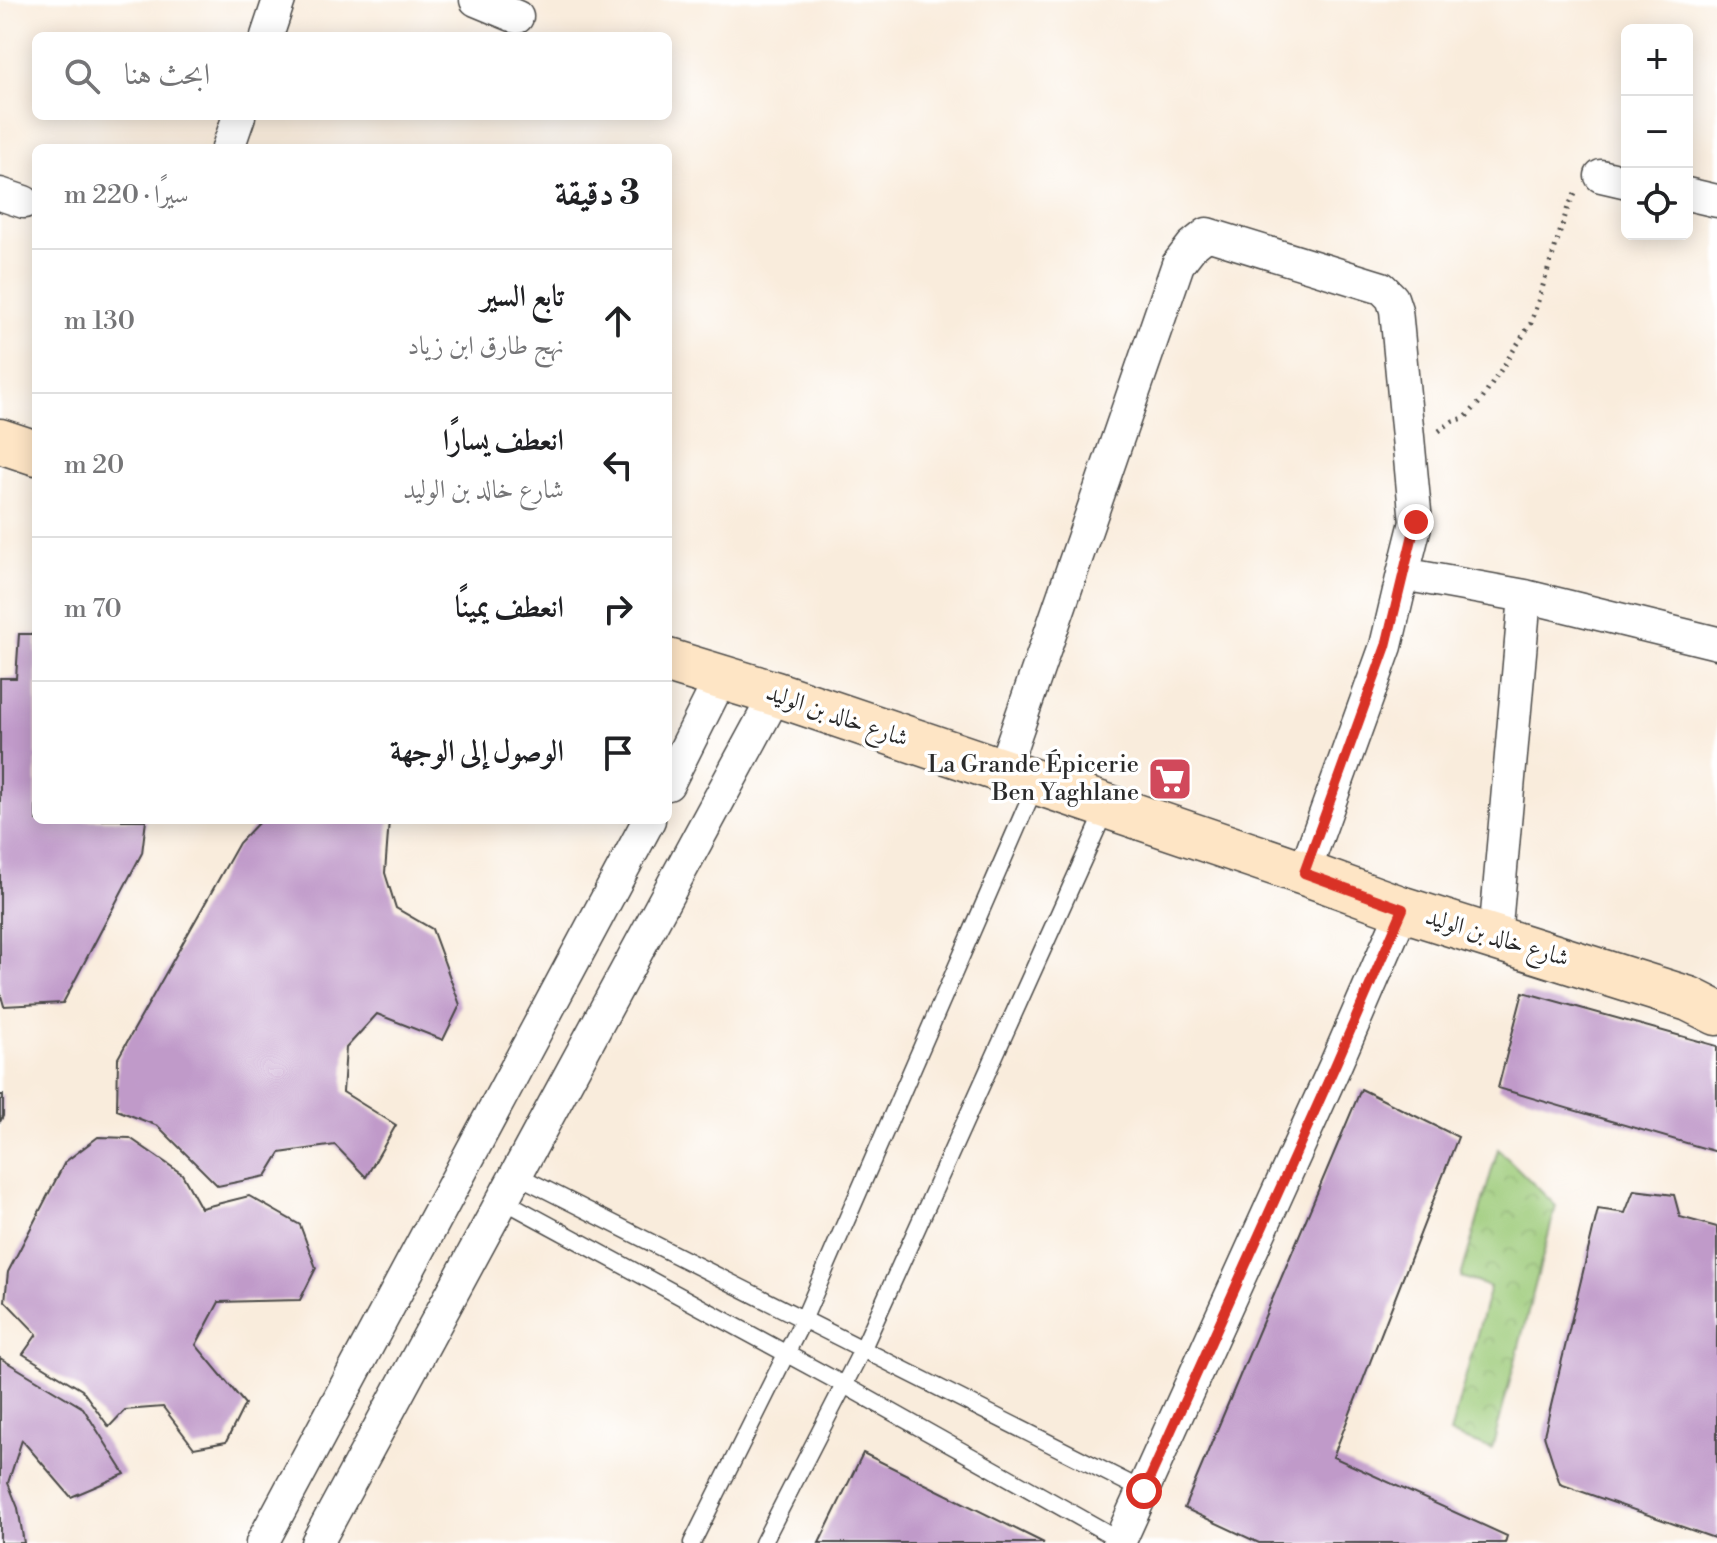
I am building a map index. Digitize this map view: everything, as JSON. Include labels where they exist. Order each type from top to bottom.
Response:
[{"type":"street","points":[[268,32],[279,0]]},
{"type":"street","points":[[476,0],[517,17]]},
{"type":"street","points":[[229,144],[238,120]]},
{"type":"street","points":[[1693,195],[1717,201]]},
{"type":"street","points":[[1019,778],[1178,264],[1192,246],[1207,234],[1382,288],[1392,298],[1396,310],[1416,522],[1386,646],[1304,873]]},
{"type":"street","points":[[0,441],[32,452]]},
{"type":"street","points":[[1403,574],[1525,596],[1717,643]]},
{"type":"street","points":[[1495,937],[1525,596]]},
{"type":"street","name":"شارع خالد بن الوليد","points":[[672,662],[776,694],[1403,909],[1708,1005]]},
{"type":"street","points":[[672,776],[721,678]]},
{"type":"street","points":[[317,1543],[776,694]]},
{"type":"street","points":[[262,1543],[647,824]]},
{"type":"street","points":[[1119,1542],[1403,909]]},
{"type":"lane","points":[[692,1543],[804,1318],[1019,778]]},
{"type":"lane","points":[[763,1543],[863,1348],[1106,807]]},
{"type":"lane","points":[[510,1188],[804,1318],[1144,1491]]},
{"type":"lane","points":[[510,1188],[786,1354],[1119,1542]]},
{"type":"path","points":[[1409,470],[1437,432],[1453,421],[1465,418],[1481,401],[1531,323],[1568,207],[1579,188],[1614,179]]},
{"type":"green space","points":[[1498,1149],[1556,1206],[1492,1449],[1450,1434],[1490,1287],[1461,1277]]},
{"type":"building","points":[[19,634],[32,634],[32,824],[146,824],[142,853],[63,1003],[4,1006],[0,992],[0,678],[16,678]]},
{"type":"building","points":[[257,824],[389,824],[385,873],[396,908],[432,929],[460,1005],[443,1040],[377,1014],[346,1048],[343,1092],[396,1125],[366,1177],[335,1145],[280,1153],[266,1176],[218,1186],[158,1126],[117,1110],[118,1058],[239,843]]},
{"type":"building","points":[[1523,992],[1717,1046],[1717,1152],[1498,1088]]},
{"type":"building","points":[[1361,1089],[1458,1137],[1333,1457],[1507,1536],[1505,1543],[1259,1543],[1184,1508]]},
{"type":"building","points":[[0,1095],[3,1095],[3,1116],[0,1122]]},
{"type":"building","points":[[98,1137],[130,1138],[182,1174],[201,1208],[249,1196],[300,1225],[316,1268],[300,1300],[219,1302],[196,1345],[245,1404],[226,1442],[194,1448],[163,1407],[125,1410],[109,1427],[82,1390],[23,1354],[37,1334],[5,1301],[8,1272],[65,1162]]},
{"type":"building","points":[[1634,1190],[1674,1195],[1680,1217],[1717,1227],[1717,1539],[1560,1484],[1544,1435],[1598,1209],[1625,1213]]},
{"type":"building","points":[[0,1358],[83,1408],[125,1474],[71,1497],[22,1440],[8,1483],[18,1508],[24,1543],[0,1543]]},
{"type":"building","points":[[863,1453],[1044,1543],[819,1543]]},
{"type":"place","name":"La Grande Épicerie Ben Yaghlane","points":[[1170,779]]},
{"type":"route","points":[[1144,1491],[1403,909],[1304,873],[1386,646],[1416,522]]}]
